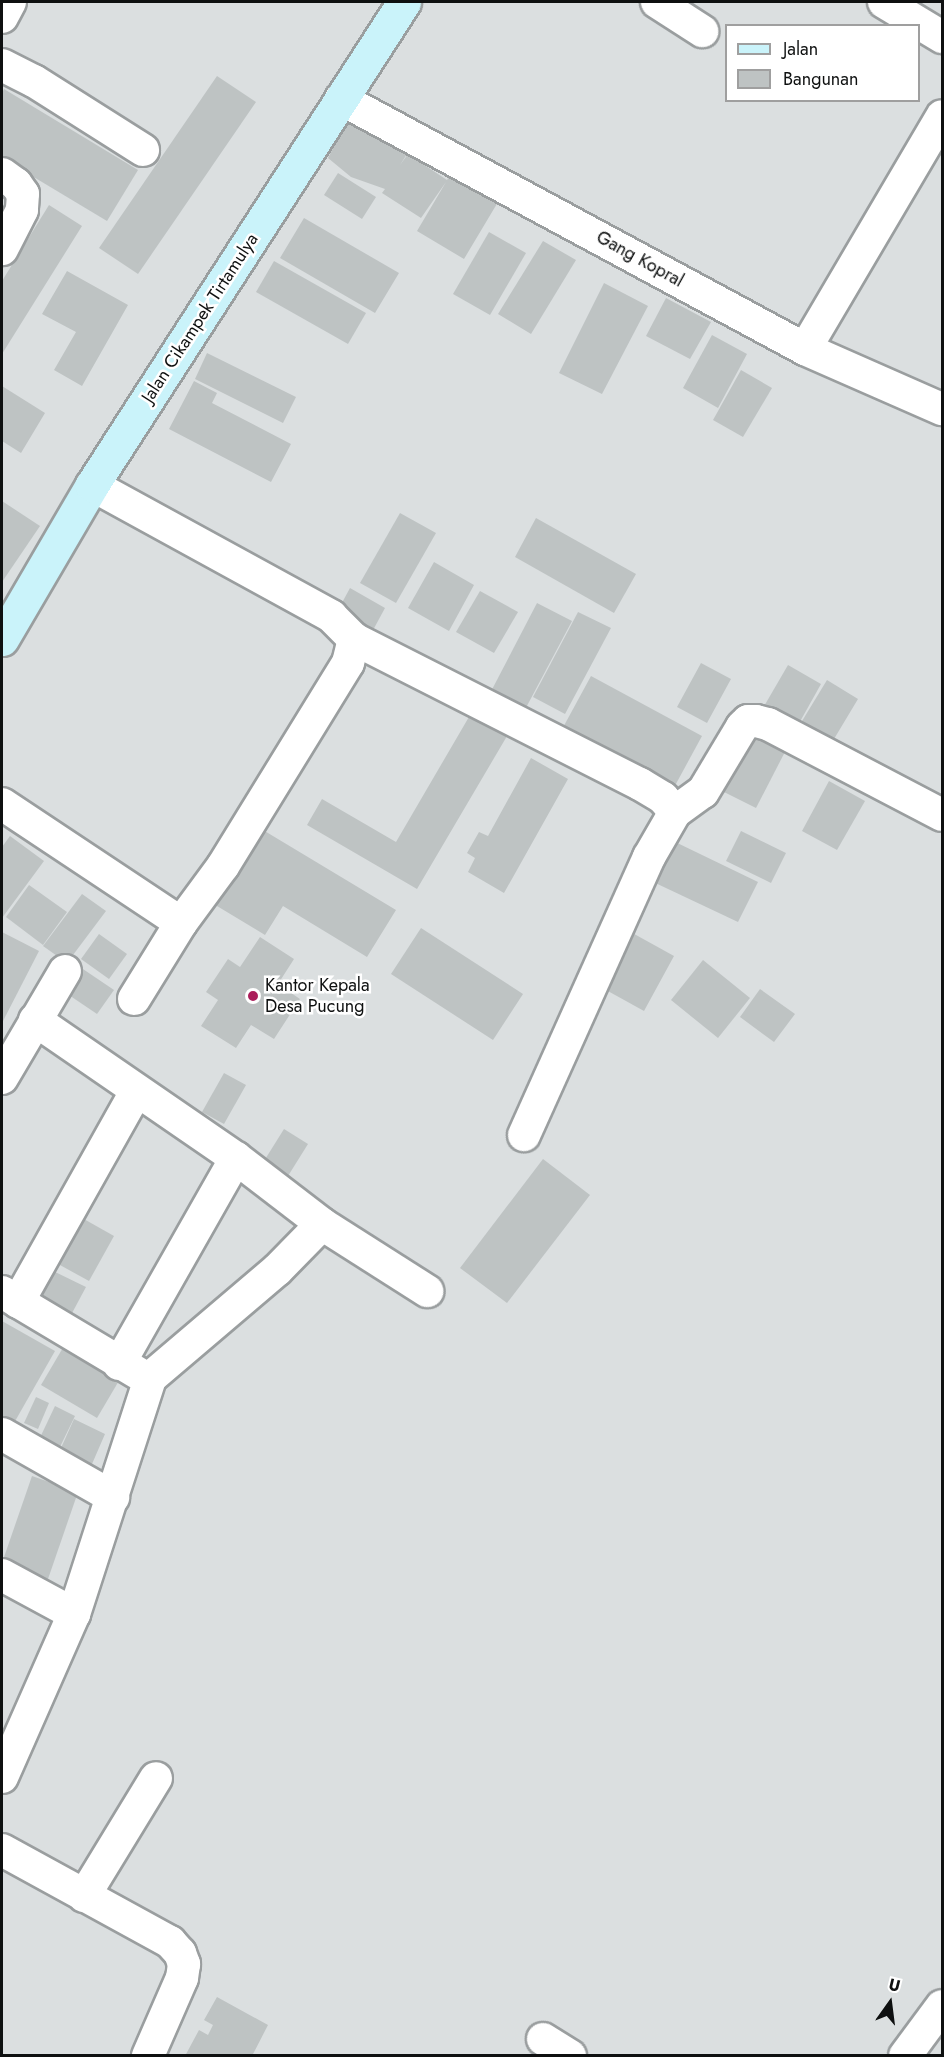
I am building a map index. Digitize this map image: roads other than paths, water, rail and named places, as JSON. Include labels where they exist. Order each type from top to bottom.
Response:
[{"type":"street","points":[[2,17],[10,2]]},
{"type":"street","name":"Jalan Cikampek Tirtamulya","points":[[2,639],[92,484],[404,2]]},
{"type":"street","points":[[657,2],[702,31]]},
{"type":"street","points":[[884,2],[942,37]]},
{"type":"street","points":[[2,65],[34,81],[143,150]]},
{"type":"street","name":"Gang Kopral","points":[[341,99],[806,349],[942,410]]},
{"type":"street","points":[[806,349],[942,116]]},
{"type":"street","points":[[2,174],[16,184],[23,194],[22,210],[2,249]]},
{"type":"street","points":[[92,484],[331,616],[354,639],[640,784],[663,798],[675,812]]},
{"type":"street","points":[[134,999],[181,923],[223,866],[348,663],[354,639]]},
{"type":"street","points":[[524,1135],[649,857],[675,812],[703,792],[742,727],[748,721],[768,724],[942,815]]},
{"type":"street","points":[[2,804],[181,923]]},
{"type":"street","points":[[2,1078],[65,971]]},
{"type":"street","points":[[35,1020],[136,1092],[236,1158],[322,1224],[428,1291]]},
{"type":"street","points":[[136,1092],[10,1297],[119,1364],[150,1378]]},
{"type":"street","points":[[119,1364],[236,1158]]},
{"type":"street","points":[[2,1777],[74,1614],[150,1378],[277,1270],[322,1224]]},
{"type":"street","points":[[2,1434],[113,1497]]},
{"type":"street","points":[[2,1575],[74,1614]]},
{"type":"street","points":[[84,1896],[156,1778]]},
{"type":"street","points":[[2,1850],[170,1942],[180,1953],[184,1964],[182,1978],[148,2055]]},
{"type":"street","points":[[905,2055],[942,2006]]},
{"type":"street","points":[[543,2039],[570,2055]]},
{"type":"place","name":"Kantor Kepala Desa Pucung","points":[[253,996]]}]
